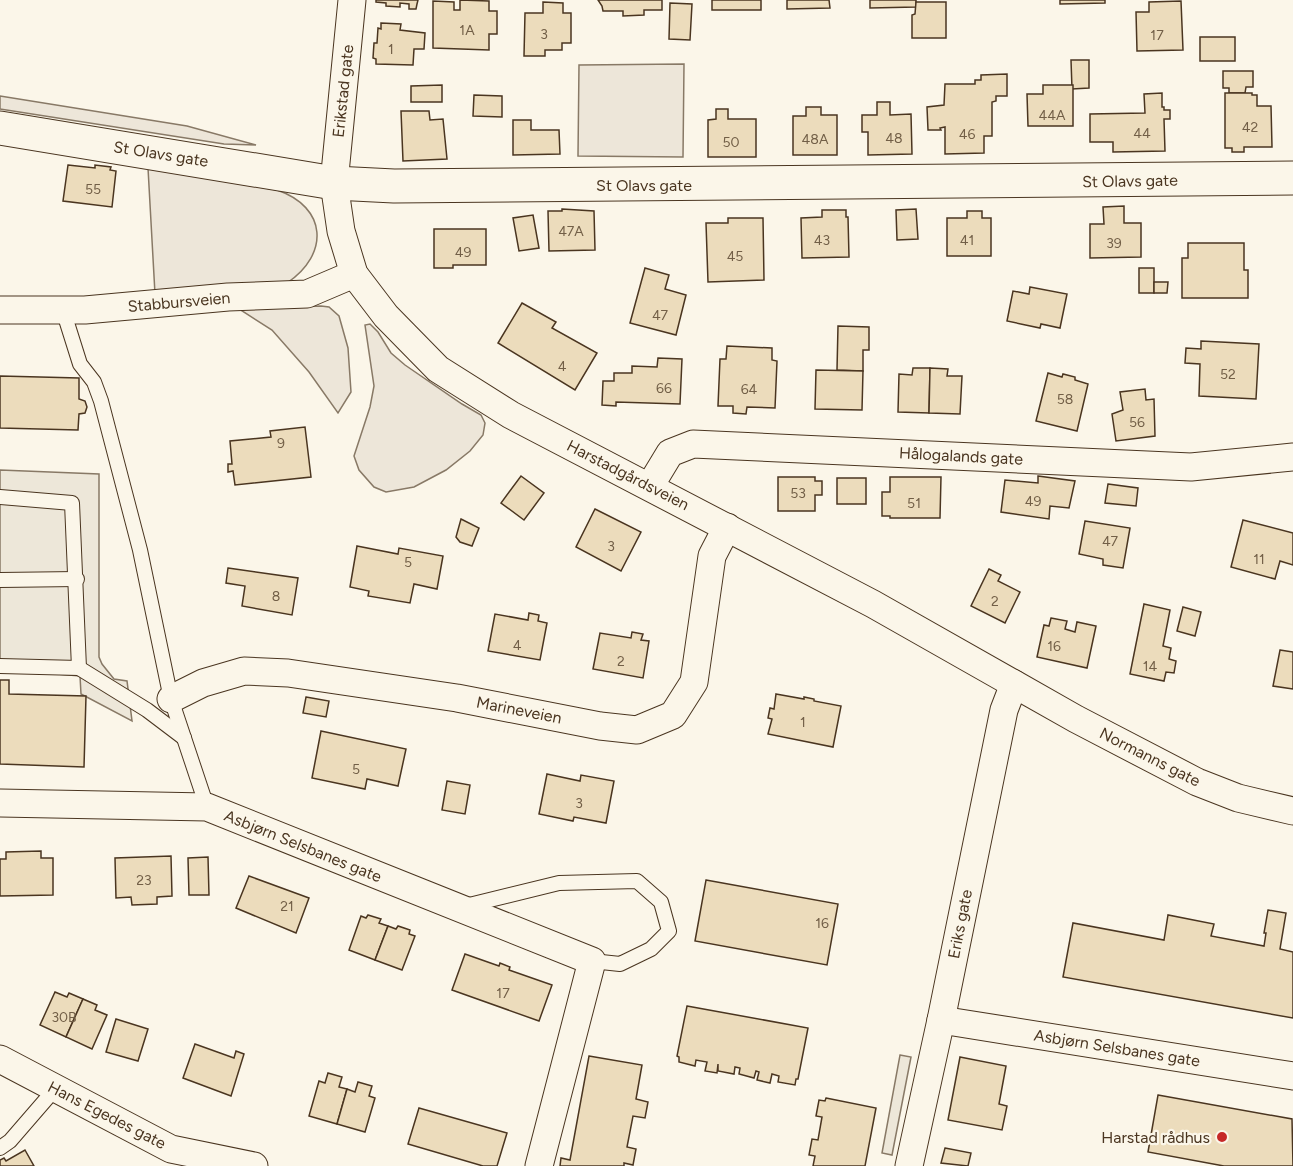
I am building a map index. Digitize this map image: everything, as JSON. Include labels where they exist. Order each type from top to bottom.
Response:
[{"type":"street","name":"Erikstad gate","points":[[334,183],[352,0]]},
{"type":"street","name":"St Olavs gate","points":[[0,128],[334,183],[429,186],[1293,178]]},
{"type":"street","name":"Harstadgårdsveien","points":[[334,183],[341,231],[354,274],[386,316],[438,369],[511,415],[873,604],[1014,684]]},
{"type":"street","name":"Stabbursveien","points":[[0,310],[85,310],[228,297],[307,294],[354,274]]},
{"type":"street","name":"Hålogalands gate","points":[[650,486],[670,453],[693,444],[1191,467],[1293,458]]},
{"type":"street","name":"Marineveien","points":[[171,699],[203,683],[244,671],[288,673],[457,698],[600,726],[637,730],[673,715],[694,682],[712,556],[727,527]]},
{"type":"street","name":"Normanns gate","points":[[1014,684],[1197,782],[1238,798],[1293,811]]},
{"type":"street","name":"Eriks gate","points":[[909,1166],[1004,710],[1014,684]]},
{"type":"street","name":"Asbjørn Selsbanes gate","points":[[0,803],[207,807],[592,961]]},
{"type":"street","points":[[539,1166],[592,961]]},
{"type":"street","name":"Asbjørn Selsbanes gate","points":[[941,1020],[1293,1076]]},
{"type":"street","name":"Hans Egedes gate","points":[[0,1059],[169,1157],[254,1166]]},
{"type":"lane","points":[[63,310],[80,364],[94,382],[101,401],[140,550],[171,699],[207,807]]},
{"type":"lane","points":[[0,498],[72,503],[79,668]]},
{"type":"lane","points":[[0,580],[76,579]]},
{"type":"lane","points":[[0,666],[79,668],[147,710],[184,738]]},
{"type":"lane","points":[[456,908],[560,883],[637,881],[661,902],[669,931],[651,949],[620,964],[592,961]]},
{"type":"lane","points":[[0,1148],[10,1141],[55,1089]]},
{"type":"shaded area","points":[[684,64],[683,157],[578,156],[579,65]]},
{"type":"shaded area","points":[[0,96],[187,126],[256,145],[224,144],[0,109]]},
{"type":"shaded area","points":[[148,168],[277,190],[294,198],[306,208],[317,232],[316,245],[311,259],[287,283],[155,294]]},
{"type":"shaded area","points":[[329,307],[339,316],[348,348],[351,392],[338,413],[309,372],[272,330],[239,309]]},
{"type":"shaded area","points":[[370,324],[391,353],[405,365],[481,415],[485,423],[483,435],[470,451],[446,470],[414,487],[386,492],[374,487],[359,470],[354,456],[370,407],[374,386],[365,325]]},
{"type":"shaded area","points":[[0,470],[99,474],[99,657],[114,679],[127,681],[132,721],[81,694],[80,676],[0,669]]},
{"type":"shaded area","points":[[900,1055],[911,1057],[892,1155],[882,1153]]},
{"type":"building","points":[[376,0],[418,0],[416,9],[409,9],[409,4],[400,3],[400,7],[386,6],[386,3],[376,2]]},
{"type":"building","points":[[460,0],[489,1],[489,11],[497,11],[497,34],[489,34],[489,50],[433,48],[433,1],[454,2],[454,10],[460,10]]},
{"type":"building","points":[[598,0],[662,0],[662,10],[644,10],[644,15],[623,16],[623,11],[603,11]]},
{"type":"building","points":[[712,0],[761,0],[761,10],[712,10]]},
{"type":"building","points":[[787,0],[829,0],[830,8],[787,9]]},
{"type":"building","points":[[870,0],[916,0],[916,7],[870,8]]},
{"type":"building","points":[[1060,0],[1105,0],[1105,3],[1060,4]]},
{"type":"building","points":[[1181,1],[1183,50],[1137,51],[1136,12],[1149,12],[1149,2]]},
{"type":"building","points":[[543,2],[563,3],[563,13],[571,13],[571,43],[562,43],[562,50],[545,50],[545,56],[524,56],[525,13],[543,13]]},
{"type":"building","points":[[916,2],[946,2],[946,38],[912,38],[912,15],[915,14]]},
{"type":"building","points":[[670,3],[692,4],[690,40],[669,39]]},
{"type":"building","points":[[381,23],[401,24],[400,30],[425,33],[424,49],[414,49],[413,65],[376,64],[376,59],[373,58],[374,43],[377,43],[378,28],[381,29]]},
{"type":"building","points":[[1200,37],[1235,37],[1235,61],[1200,61]]},
{"type":"building","points":[[1071,60],[1089,60],[1089,88],[1072,89]]},
{"type":"building","points":[[1223,71],[1253,71],[1253,87],[1246,87],[1245,93],[1229,93],[1229,88],[1223,88]]},
{"type":"building","points":[[1007,74],[1007,96],[996,96],[996,101],[992,102],[992,136],[984,136],[984,153],[945,154],[945,127],[940,128],[941,130],[928,130],[927,107],[944,105],[945,84],[975,84],[975,80],[981,80],[981,75]]},
{"type":"building","points":[[442,85],[442,102],[411,102],[411,86]]},
{"type":"building","points":[[1043,85],[1073,85],[1073,126],[1028,126],[1027,94],[1043,94]]},
{"type":"building","points":[[1162,93],[1162,107],[1164,110],[1170,110],[1170,119],[1164,119],[1165,151],[1113,152],[1113,142],[1090,142],[1090,114],[1145,113],[1144,94]]},
{"type":"building","points":[[1225,93],[1252,93],[1252,95],[1257,95],[1257,106],[1271,106],[1272,147],[1244,147],[1244,152],[1232,152],[1232,148],[1225,148]]},
{"type":"building","points":[[474,95],[502,96],[502,117],[473,116]]},
{"type":"building","points":[[877,102],[890,102],[890,115],[911,114],[912,154],[868,155],[868,132],[862,132],[862,115],[877,115]]},
{"type":"building","points":[[806,107],[821,107],[821,115],[837,115],[837,155],[793,155],[793,116],[806,116]]},
{"type":"building","points":[[716,109],[728,109],[728,119],[756,119],[756,157],[708,157],[708,120],[716,119]]},
{"type":"building","points":[[401,111],[429,111],[430,120],[443,119],[447,159],[403,161]]},
{"type":"building","points":[[513,120],[531,120],[531,130],[559,130],[560,154],[513,155]]},
{"type":"building","points":[[68,165],[111,167],[110,170],[116,171],[112,207],[63,201]]},
{"type":"building","points":[[1124,206],[1124,223],[1141,223],[1141,257],[1090,258],[1090,224],[1104,224],[1103,207]]},
{"type":"building","points":[[562,209],[594,211],[595,250],[549,251],[548,211],[562,211]]},
{"type":"building","points":[[916,209],[918,239],[897,240],[896,210]]},
{"type":"building","points":[[822,210],[846,210],[849,257],[802,258],[801,218],[822,217]]},
{"type":"building","points":[[967,211],[982,211],[982,218],[991,218],[991,256],[947,256],[947,218],[967,218]]},
{"type":"building","points":[[533,215],[539,248],[519,251],[513,218]]},
{"type":"building","points":[[728,218],[763,218],[764,280],[708,282],[706,223],[728,223]]},
{"type":"building","points":[[434,229],[486,229],[486,265],[453,265],[453,268],[434,268]]},
{"type":"building","points":[[1188,243],[1244,243],[1244,270],[1248,270],[1248,298],[1182,298],[1182,258],[1188,258]]},
{"type":"building","points":[[645,268],[669,275],[665,289],[686,295],[676,335],[630,323]]},
{"type":"building","points":[[1139,268],[1154,268],[1154,293],[1139,293]]},
{"type":"building","points":[[1154,282],[1168,282],[1167,293],[1154,293]]},
{"type":"building","points":[[1030,287],[1067,294],[1060,328],[1041,324],[1040,328],[1007,321],[1013,291],[1029,294]]},
{"type":"building","points":[[522,303],[556,322],[552,328],[597,353],[575,390],[498,343]]},
{"type":"building","points":[[838,326],[869,327],[869,350],[863,350],[863,371],[837,370]]},
{"type":"building","points":[[1201,341],[1259,344],[1256,399],[1199,396],[1200,364],[1185,363],[1186,348],[1201,349]]},
{"type":"building","points":[[727,346],[772,348],[772,360],[777,361],[775,408],[747,407],[746,414],[733,413],[733,406],[718,406],[720,359],[726,359]]},
{"type":"building","points":[[658,358],[682,359],[680,404],[616,402],[616,406],[602,405],[603,381],[614,381],[614,373],[632,373],[632,366],[657,367]]},
{"type":"building","points":[[913,368],[930,368],[929,413],[898,412],[899,374],[912,375]]},
{"type":"building","points":[[930,368],[948,369],[947,376],[962,376],[960,414],[929,413]]},
{"type":"building","points":[[816,370],[863,371],[862,410],[815,409]]},
{"type":"building","points":[[1048,373],[1062,377],[1063,374],[1075,377],[1075,380],[1088,384],[1077,431],[1036,421]]},
{"type":"building","points":[[0,376],[79,378],[79,399],[85,401],[87,407],[85,413],[79,414],[78,430],[0,428]]},
{"type":"building","points":[[1145,389],[1146,400],[1154,399],[1155,436],[1116,441],[1112,414],[1123,410],[1120,392]]},
{"type":"building","points":[[305,427],[311,477],[235,485],[233,471],[228,472],[228,464],[232,464],[230,441],[271,437],[270,431]]},
{"type":"building","points":[[521,476],[544,493],[524,520],[501,503]]},
{"type":"building","points":[[1038,476],[1075,481],[1069,508],[1050,506],[1049,519],[1001,512],[1005,480],[1038,483]]},
{"type":"building","points":[[778,477],[815,477],[815,481],[822,481],[822,495],[815,495],[815,511],[778,511]]},
{"type":"building","points":[[890,477],[941,477],[940,518],[882,516],[882,492],[890,492]]},
{"type":"building","points":[[837,478],[866,478],[866,504],[837,504]]},
{"type":"building","points":[[1108,484],[1138,488],[1136,506],[1105,503]]},
{"type":"building","points":[[595,509],[641,532],[621,571],[576,547]]},
{"type":"building","points":[[461,519],[479,528],[472,546],[460,542],[456,537]]},
{"type":"building","points":[[1243,520],[1293,533],[1293,565],[1280,561],[1275,579],[1231,567]]},
{"type":"building","points":[[1085,521],[1130,528],[1123,568],[1103,565],[1103,559],[1079,554]]},
{"type":"building","points":[[357,546],[398,554],[399,548],[443,556],[437,589],[414,584],[410,603],[368,596],[369,591],[350,587]]},
{"type":"building","points":[[228,568],[298,578],[292,615],[242,606],[245,586],[226,583]]},
{"type":"building","points":[[989,569],[1001,575],[998,581],[1020,592],[1005,623],[971,606]]},
{"type":"building","points":[[1144,604],[1170,610],[1163,646],[1171,648],[1169,659],[1176,661],[1174,673],[1166,672],[1164,681],[1130,674]]},
{"type":"building","points":[[1183,607],[1201,612],[1195,636],[1177,631]]},
{"type":"building","points":[[529,613],[539,615],[538,621],[547,623],[540,660],[488,651],[495,614],[528,620]]},
{"type":"building","points":[[1051,618],[1067,621],[1065,629],[1075,632],[1077,622],[1096,626],[1087,668],[1037,657],[1044,625],[1049,626]]},
{"type":"building","points":[[632,632],[643,634],[641,640],[649,641],[643,678],[593,669],[600,633],[631,638]]},
{"type":"building","points":[[1280,650],[1293,652],[1293,689],[1273,686]]},
{"type":"building","points":[[0,680],[9,680],[9,694],[86,696],[84,767],[0,764]]},
{"type":"building","points":[[776,694],[804,699],[804,697],[841,706],[833,747],[768,734],[772,719],[768,718],[770,708],[774,709]]},
{"type":"building","points":[[306,697],[329,701],[326,717],[303,713]]},
{"type":"building","points":[[321,731],[406,749],[398,786],[367,779],[365,789],[312,778]]},
{"type":"building","points":[[547,774],[580,781],[581,775],[614,781],[606,823],[574,817],[573,821],[539,814]]},
{"type":"building","points":[[447,781],[470,785],[465,814],[442,810]]},
{"type":"building","points":[[41,851],[41,858],[53,858],[53,895],[0,896],[0,859],[6,859],[6,852]]},
{"type":"building","points":[[171,856],[172,896],[157,897],[157,904],[132,905],[131,897],[116,898],[115,858]]},
{"type":"building","points":[[208,857],[209,895],[189,895],[188,858]]},
{"type":"building","points":[[249,876],[309,898],[296,933],[236,908]]},
{"type":"building","points":[[706,880],[838,904],[827,965],[695,941]]},
{"type":"building","points":[[1268,910],[1286,913],[1280,949],[1293,952],[1293,1018],[1063,977],[1073,923],[1164,940],[1168,915],[1214,924],[1211,936],[1264,946]]},
{"type":"building","points":[[368,915],[381,919],[379,923],[388,926],[375,960],[349,950],[361,916],[366,918]]},
{"type":"building","points":[[388,926],[410,930],[409,934],[415,936],[402,970],[375,960]]},
{"type":"building","points":[[465,954],[499,966],[500,963],[510,967],[509,970],[552,985],[539,1021],[452,990]]},
{"type":"building","points":[[55,992],[67,997],[69,993],[83,999],[66,1037],[40,1025]]},
{"type":"building","points":[[83,999],[97,1005],[95,1010],[107,1015],[92,1049],[66,1037]]},
{"type":"building","points":[[687,1006],[808,1028],[795,1085],[778,1082],[779,1076],[772,1074],[770,1083],[757,1080],[759,1072],[756,1071],[754,1078],[739,1074],[740,1068],[735,1067],[734,1074],[718,1071],[718,1064],[717,1073],[705,1071],[707,1062],[696,1060],[695,1066],[679,1062],[677,1056]]},
{"type":"building","points":[[116,1019],[148,1029],[138,1061],[106,1052]]},
{"type":"building","points":[[195,1044],[234,1058],[236,1051],[244,1054],[231,1096],[183,1078]]},
{"type":"building","points":[[589,1056],[642,1065],[636,1099],[648,1102],[645,1118],[633,1116],[627,1147],[636,1149],[633,1165],[624,1163],[624,1166],[560,1166],[561,1158],[570,1160]]},
{"type":"building","points":[[960,1057],[1006,1066],[999,1104],[1007,1106],[1002,1130],[948,1120]]},
{"type":"building","points":[[328,1073],[342,1077],[339,1087],[347,1089],[337,1124],[309,1116],[319,1081],[325,1083]]},
{"type":"building","points":[[358,1082],[372,1086],[369,1096],[375,1098],[365,1132],[337,1124],[347,1089],[355,1092]]},
{"type":"building","name":"Harstad rådhus","points":[[1158,1095],[1292,1119],[1293,1166],[1224,1166],[1148,1152]]},
{"type":"building","points":[[826,1098],[876,1108],[865,1166],[813,1166],[815,1156],[809,1155],[812,1139],[818,1140],[822,1117],[816,1116],[819,1100],[825,1101]]},
{"type":"building","points":[[419,1108],[507,1133],[497,1166],[483,1166],[408,1144]]},
{"type":"building","points":[[945,1148],[971,1153],[968,1166],[941,1163]]},
{"type":"building","points":[[25,1150],[34,1166],[0,1166],[0,1160],[4,1158],[6,1161]]},
{"type":"place","name":"Harstad rådhus","points":[[1222,1137]]}]
